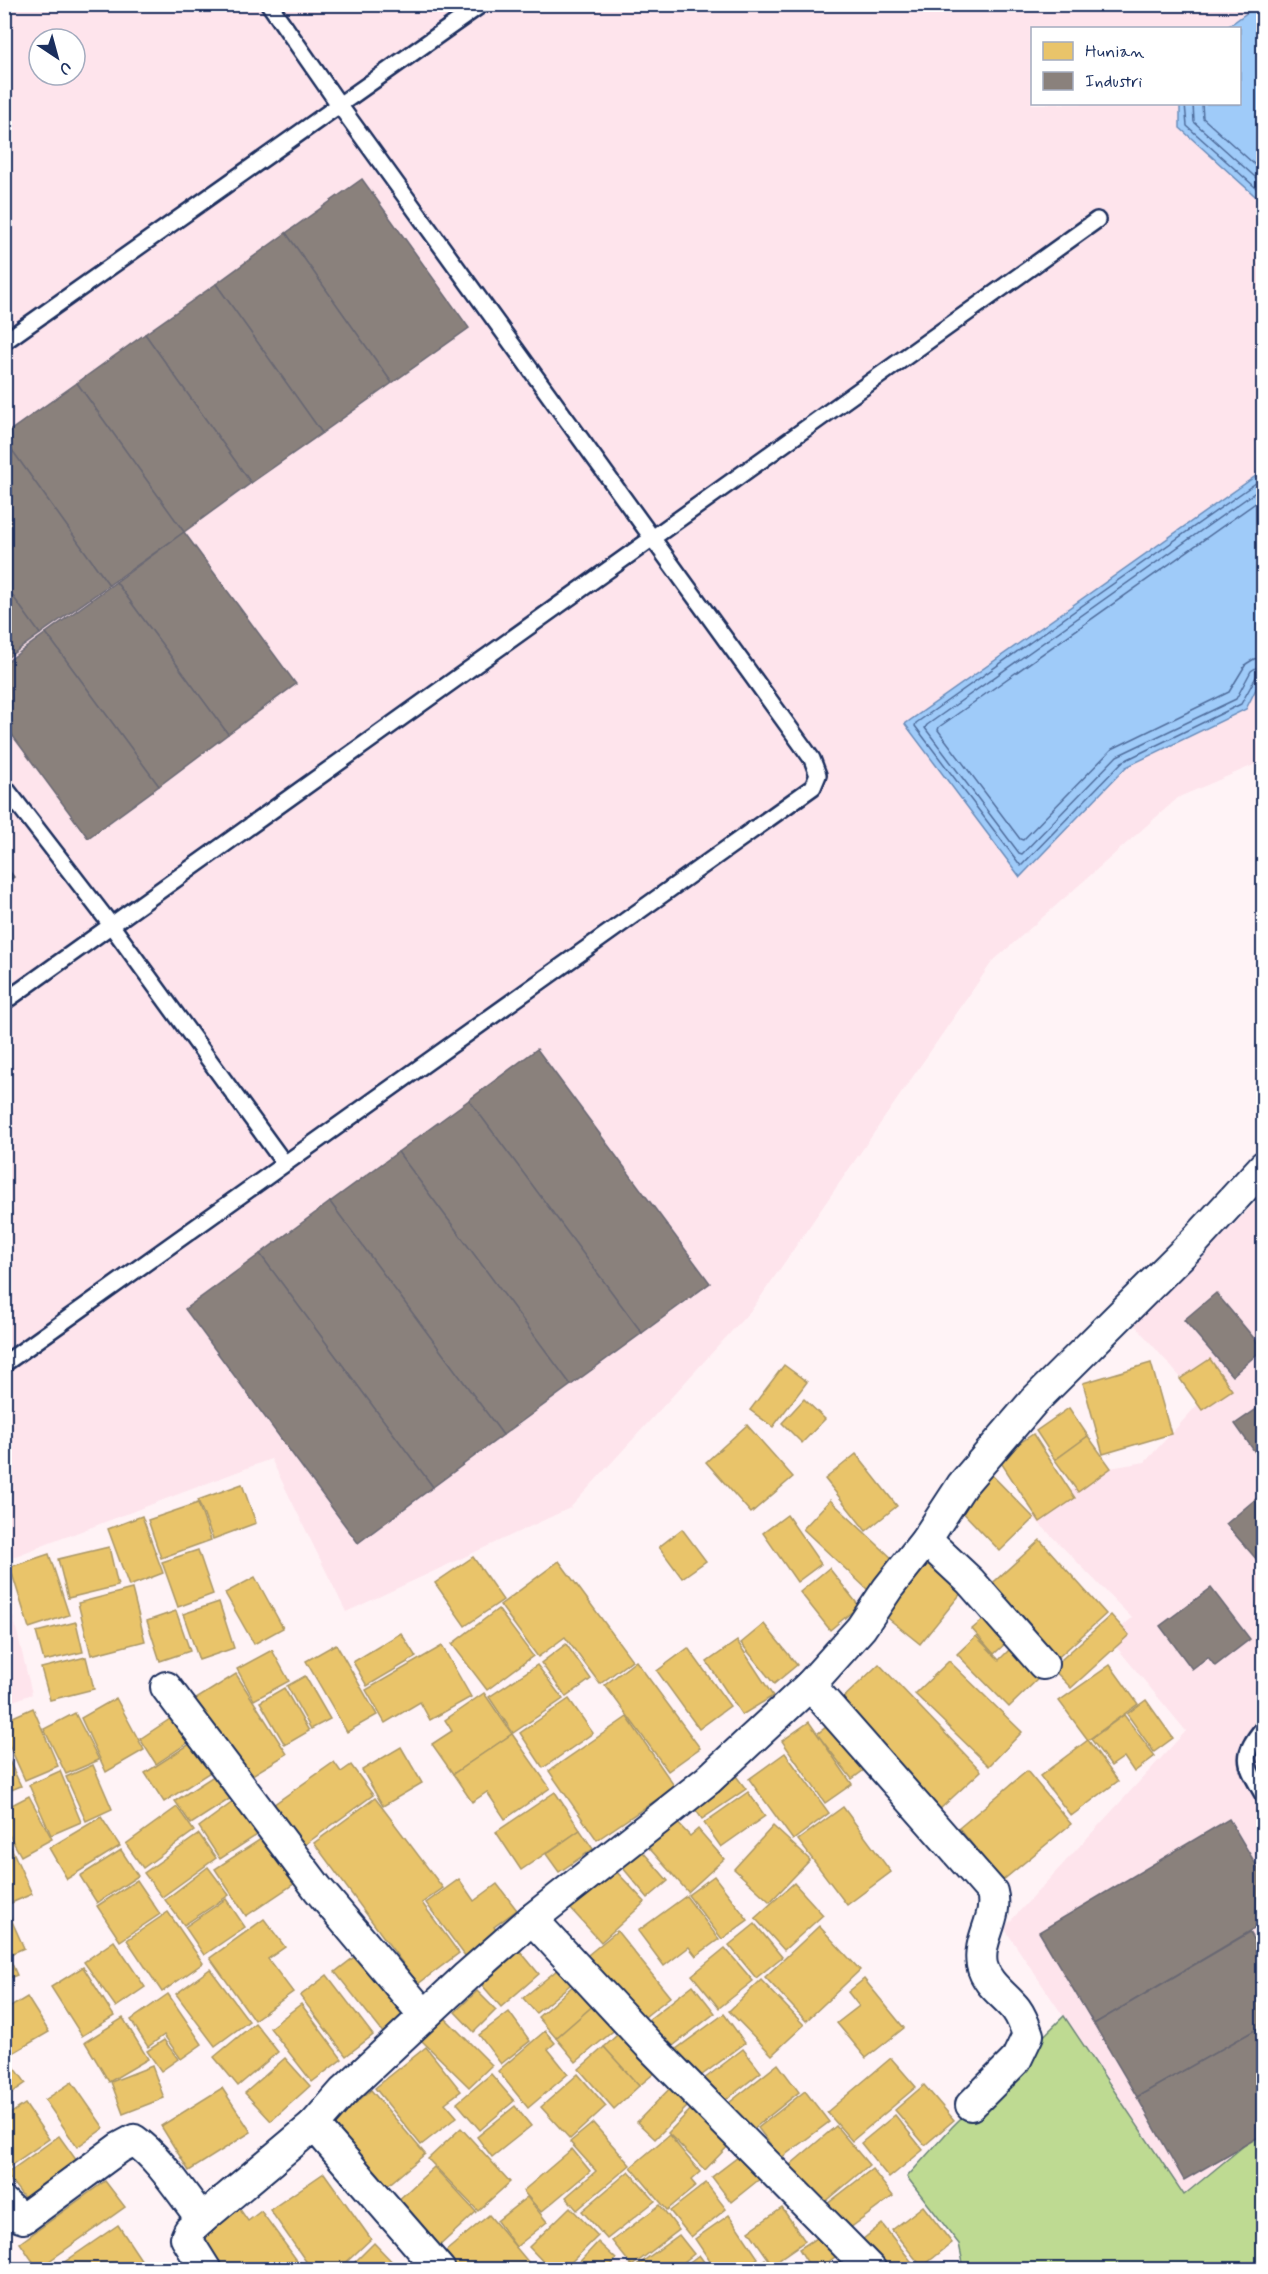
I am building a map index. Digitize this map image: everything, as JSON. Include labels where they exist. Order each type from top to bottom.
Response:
[{"type":"street","points":[[206,2270],[186,2238],[189,2231],[314,2125],[343,2092],[424,2015],[532,1919],[708,1780],[810,1685],[861,1628],[888,1588],[926,1540],[962,1485],[1033,1402],[1192,1243],[1263,1166]]},
{"type":"street","points":[[926,1540],[969,1581],[1043,1664]]},
{"type":"street","points":[[810,1685],[992,1892],[994,1902],[981,1954],[983,1967],[987,1978],[1018,2011],[1028,2035],[1016,2060],[971,2104]]},
{"type":"street","points":[[166,1687],[318,1889],[424,2015]]},
{"type":"street","points":[[532,1919],[657,2052],[871,2270]]},
{"type":"street","points":[[314,2125],[440,2270]]},
{"type":"street","points":[[4,2203],[18,2216],[24,2218],[119,2148],[134,2140],[142,2146],[202,2219]]},
{"type":"lane","points":[[4,1364],[813,787],[818,775],[812,759],[652,540],[269,4]]},
{"type":"lane","points":[[4,342],[482,4]]},
{"type":"lane","points":[[4,1002],[1097,220]]},
{"type":"lane","points":[[4,786],[111,925],[284,1163]]},
{"type":"lane","points":[[1263,1727],[1249,1746],[1246,1758],[1248,1768],[1263,1796]]},
{"type":"shaded area","points":[[5,5],[1263,5],[1263,761],[1179,797],[992,962],[753,1308],[570,1508],[346,1612],[271,1459],[5,1560]]},
{"type":"shaded area","points":[[1263,1195],[1263,2130],[1184,2196],[1004,1928],[1186,1731],[1109,1638],[1132,1618],[1032,1516],[1104,1469],[1145,1462],[1201,1401],[1134,1324]]},
{"type":"shaded area","points":[[5,1582],[32,1694],[4,1704]]},
{"type":"green space","points":[[1064,2016],[1184,2195],[1263,2130],[1263,2269],[967,2269],[963,2263],[959,2244],[907,2177],[952,2127]]},
{"type":"water","points":[[1259,4],[1264,5],[1263,203],[1180,128],[1180,105],[1241,105],[1241,27],[1227,27]]},
{"type":"water","points":[[1263,454],[1263,675],[1246,709],[1126,767],[1020,877],[905,724],[1257,475]]},
{"type":"building: Hunian","points":[[1210,1359],[1232,1390],[1202,1410],[1180,1379]]},
{"type":"building: Hunian","points":[[1151,1363],[1171,1434],[1103,1454],[1083,1383]]},
{"type":"building: Hunian","points":[[784,1365],[807,1382],[773,1427],[750,1410]]},
{"type":"building: Hunian","points":[[804,1399],[825,1419],[802,1443],[782,1423]]},
{"type":"building: Hunian","points":[[1069,1408],[1088,1436],[1055,1460],[1036,1431]]},
{"type":"building: Hunian","points":[[747,1425],[793,1477],[751,1513],[706,1462]]},
{"type":"building: Hunian","points":[[1033,1434],[1075,1498],[1040,1522],[998,1458]]},
{"type":"building: Hunian","points":[[1088,1436],[1111,1468],[1078,1492],[1055,1460]]},
{"type":"building: Hunian","points":[[856,1454],[897,1506],[866,1531],[825,1479]]},
{"type":"building: Hunian","points":[[987,1470],[1034,1518],[1000,1551],[954,1503]]},
{"type":"building: Hunian","points":[[242,1484],[256,1523],[213,1539],[198,1500]]},
{"type":"building: Hunian","points":[[830,1500],[896,1562],[869,1591],[803,1529]]},
{"type":"building: Hunian","points":[[198,1503],[211,1540],[161,1558],[148,1520]]},
{"type":"building: Hunian","points":[[787,1515],[821,1564],[797,1582],[763,1533]]},
{"type":"building: Hunian","points":[[142,1516],[163,1573],[129,1586],[108,1529]]},
{"type":"building: Hunian","points":[[682,1529],[706,1561],[682,1578],[659,1547]]},
{"type":"building: Hunian","points":[[1040,1540],[1106,1614],[1052,1663],[985,1590]]},
{"type":"building: Hunian","points":[[109,1547],[118,1586],[68,1598],[58,1559]]},
{"type":"building: Hunian","points":[[198,1550],[213,1594],[178,1607],[162,1562]]},
{"type":"building: Hunian","points":[[49,1554],[69,1615],[29,1628],[10,1567]]},
{"type":"building: Hunian","points":[[473,1557],[503,1600],[465,1626],[435,1583]]},
{"type":"building: Hunian","points":[[921,1559],[963,1591],[920,1644],[879,1611]]},
{"type":"building: Hunian","points":[[559,1561],[632,1660],[600,1684],[565,1637],[538,1657],[500,1605]]},
{"type":"building: Hunian","points":[[829,1568],[859,1606],[830,1630],[800,1592]]},
{"type":"building: Hunian","points":[[255,1577],[283,1628],[254,1644],[225,1593]]},
{"type":"building: Hunian","points":[[132,1589],[145,1641],[91,1655],[78,1603]]},
{"type":"building: Hunian","points":[[219,1602],[234,1648],[199,1660],[183,1614]]},
{"type":"building: Hunian","points":[[498,1609],[533,1656],[487,1690],[452,1644]]},
{"type":"building: Hunian","points":[[176,1611],[190,1651],[160,1661],[147,1621]]},
{"type":"building: Hunian","points":[[1111,1615],[1129,1635],[1071,1688],[1052,1668]]},
{"type":"building: Hunian","points":[[985,1618],[1007,1642],[994,1654],[972,1629]]},
{"type":"building: Hunian","points":[[76,1622],[83,1652],[44,1661],[36,1632]]},
{"type":"building: Hunian","points":[[764,1624],[797,1665],[774,1684],[741,1643]]},
{"type":"building: Hunian","points":[[401,1633],[416,1657],[367,1686],[353,1662]]},
{"type":"building: Hunian","points":[[976,1636],[999,1660],[1014,1645],[1042,1675],[1009,1707],[957,1654]]},
{"type":"building: Hunian","points":[[737,1641],[773,1696],[742,1715],[707,1662]]},
{"type":"building: Hunian","points":[[336,1644],[377,1715],[347,1732],[306,1661]]},
{"type":"building: Hunian","points":[[566,1644],[591,1679],[566,1697],[541,1663]]},
{"type":"building: Hunian","points":[[442,1646],[471,1697],[430,1720],[420,1702],[385,1723],[366,1690]]},
{"type":"building: Hunian","points":[[688,1648],[730,1706],[699,1729],[657,1671]]},
{"type":"building: Hunian","points":[[272,1650],[289,1681],[254,1700],[237,1669]]},
{"type":"building: Hunian","points":[[86,1657],[94,1689],[50,1700],[41,1668]]},
{"type":"building: Hunian","points":[[636,1661],[700,1748],[668,1771],[605,1685]]},
{"type":"building: Hunian","points":[[949,1661],[1022,1732],[989,1766],[915,1694]]},
{"type":"building: Hunian","points":[[879,1664],[981,1771],[940,1809],[839,1702]]},
{"type":"building: Hunian","points":[[537,1665],[563,1699],[513,1733],[489,1697]]},
{"type":"building: Hunian","points":[[1110,1665],[1138,1704],[1088,1740],[1059,1701]]},
{"type":"building: Hunian","points":[[236,1674],[287,1754],[244,1780],[193,1701]]},
{"type":"building: Hunian","points":[[305,1676],[330,1719],[311,1729],[287,1686]]},
{"type":"building: Hunian","points":[[284,1688],[309,1731],[285,1745],[260,1702]]},
{"type":"building: Hunian","points":[[484,1693],[512,1734],[453,1774],[432,1744],[452,1731],[445,1720]]},
{"type":"building: Hunian","points":[[116,1698],[144,1750],[106,1772],[81,1718]]},
{"type":"building: Hunian","points":[[569,1699],[593,1733],[543,1768],[520,1733]]},
{"type":"building: Hunian","points":[[1146,1700],[1173,1738],[1154,1752],[1127,1714]]},
{"type":"building: Hunian","points":[[33,1708],[58,1766],[25,1780],[4,1734],[4,1721]]},
{"type":"building: Hunian","points":[[182,1711],[198,1736],[156,1764],[140,1739]]},
{"type":"building: Hunian","points":[[75,1713],[99,1760],[66,1774],[44,1729]]},
{"type":"building: Hunian","points":[[1124,1715],[1155,1756],[1134,1772],[1124,1757],[1111,1766],[1091,1739]]},
{"type":"building: Hunian","points":[[627,1717],[675,1787],[597,1840],[549,1771]]},
{"type":"building: Hunian","points":[[838,1718],[872,1764],[852,1779],[817,1734]]},
{"type":"building: Hunian","points":[[809,1722],[852,1784],[825,1803],[782,1741]]},
{"type":"building: Hunian","points":[[512,1734],[550,1788],[505,1819],[487,1792],[472,1802],[453,1774]]},
{"type":"building: Hunian","points":[[199,1738],[218,1767],[164,1802],[145,1773]]},
{"type":"building: Hunian","points":[[1088,1740],[1118,1781],[1071,1816],[1040,1776]]},
{"type":"building: Hunian","points":[[401,1747],[422,1783],[383,1806],[362,1770]]},
{"type":"building: Hunian","points":[[4,1750],[21,1786],[4,1793]]},
{"type":"building: Hunian","points":[[785,1753],[829,1813],[793,1840],[749,1779]]},
{"type":"building: Hunian","points":[[334,1762],[341,1772],[351,1765],[373,1795],[303,1846],[273,1805]]},
{"type":"building: Hunian","points":[[93,1765],[112,1809],[86,1821],[66,1777]]},
{"type":"building: Hunian","points":[[226,1768],[242,1791],[191,1824],[175,1801]]},
{"type":"building: Hunian","points":[[60,1771],[81,1822],[51,1835],[29,1785]]},
{"type":"building: Hunian","points":[[1027,1771],[1071,1824],[1002,1881],[959,1828]]},
{"type":"building: Hunian","points":[[736,1776],[746,1789],[702,1819],[693,1806]]},
{"type":"building: Hunian","points":[[555,1792],[580,1830],[521,1870],[496,1832]]},
{"type":"building: Hunian","points":[[748,1792],[765,1816],[721,1847],[704,1823]]},
{"type":"building: Hunian","points":[[245,1793],[268,1828],[220,1859],[199,1827]]},
{"type":"building: Hunian","points":[[29,1796],[52,1839],[21,1856],[4,1826],[4,1809]]},
{"type":"building: Hunian","points":[[375,1798],[443,1888],[422,1903],[459,1953],[418,1984],[314,1843]]},
{"type":"building: Hunian","points":[[177,1807],[194,1831],[143,1868],[126,1844]]},
{"type":"building: Hunian","points":[[843,1807],[891,1872],[847,1905],[798,1840]]},
{"type":"building: Hunian","points":[[670,1815],[690,1836],[698,1829],[724,1859],[688,1892],[642,1840]]},
{"type":"building: Hunian","points":[[101,1817],[120,1846],[67,1879],[49,1848]]},
{"type":"building: Hunian","points":[[773,1826],[810,1860],[770,1902],[734,1869]]},
{"type":"building: Hunian","points":[[580,1830],[593,1849],[559,1872],[546,1854]]},
{"type":"building: Hunian","points":[[273,1831],[304,1877],[246,1916],[215,1869]]},
{"type":"building: Hunian","points":[[199,1834],[216,1858],[162,1897],[144,1873]]},
{"type":"building: Hunian","points":[[6,1836],[32,1894],[4,1906],[4,1837]]},
{"type":"building: Hunian","points":[[637,1845],[668,1881],[648,1898],[618,1862]]},
{"type":"building: Hunian","points":[[121,1850],[138,1876],[97,1903],[80,1876]]},
{"type":"building: Hunian","points":[[208,1867],[229,1895],[184,1925],[165,1900]]},
{"type":"building: Hunian","points":[[613,1868],[645,1902],[601,1942],[570,1908]]},
{"type":"building: Hunian","points":[[714,1876],[748,1920],[722,1939],[688,1895]]},
{"type":"building: Hunian","points":[[459,1879],[474,1901],[497,1884],[517,1910],[494,1927],[498,1933],[466,1957],[426,1903]]},
{"type":"building: Hunian","points":[[137,1880],[160,1914],[120,1941],[97,1906]]},
{"type":"building: Hunian","points":[[794,1883],[823,1915],[784,1950],[755,1918]]},
{"type":"building: Hunian","points":[[686,1896],[719,1939],[696,1956],[689,1947],[664,1966],[638,1931]]},
{"type":"building: Hunian","points":[[226,1899],[245,1927],[204,1955],[185,1927]]},
{"type":"building: Hunian","points":[[6,1908],[24,1948],[8,1955],[17,1975],[4,1980],[4,1909]]},
{"type":"building: Hunian","points":[[168,1912],[203,1963],[162,1992],[127,1940]]},
{"type":"building: Hunian","points":[[264,1919],[285,1947],[268,1959],[293,1992],[254,2020],[210,1958]]},
{"type":"building: Hunian","points":[[755,1924],[782,1957],[756,1978],[729,1945]]},
{"type":"building: Hunian","points":[[819,1926],[860,1970],[806,2021],[765,1977]]},
{"type":"building: Hunian","points":[[617,1931],[670,1997],[636,2024],[583,1959]]},
{"type":"building: Hunian","points":[[114,1941],[145,1987],[116,2007],[84,1962]]},
{"type":"building: Hunian","points":[[725,1948],[753,1981],[719,2008],[692,1975]]},
{"type":"building: Hunian","points":[[362,1951],[411,2013],[384,2034],[335,1972]]},
{"type":"building: Hunian","points":[[520,1951],[539,1974],[501,2007],[482,1985]]},
{"type":"building: Hunian","points":[[563,1965],[576,1980],[536,2013],[523,1998]]},
{"type":"building: Hunian","points":[[83,1967],[114,2016],[82,2036],[51,1987]]},
{"type":"building: Hunian","points":[[210,1969],[249,2021],[215,2046],[176,1994]]},
{"type":"building: Hunian","points":[[327,1975],[373,2035],[346,2056],[300,1996]]},
{"type":"building: Hunian","points":[[584,1976],[603,1997],[556,2038],[538,2017]]},
{"type":"building: Hunian","points":[[864,1979],[904,2028],[866,2058],[837,2023],[859,2006],[848,1992]]},
{"type":"building: Hunian","points":[[761,1980],[804,2025],[772,2055],[729,2011]]},
{"type":"building: Hunian","points":[[693,1985],[715,2013],[669,2049],[647,2021]]},
{"type":"building: Hunian","points":[[477,1991],[496,2010],[474,2032],[455,2012]]},
{"type":"building: Hunian","points":[[168,1994],[202,2044],[181,2059],[164,2035],[148,2047],[131,2020]]},
{"type":"building: Hunian","points":[[27,1997],[49,2032],[13,2053],[4,2040],[4,2011]]},
{"type":"building: Hunian","points":[[603,1997],[624,2022],[576,2062],[556,2038]]},
{"type":"building: Hunian","points":[[301,2004],[342,2059],[312,2082],[270,2028]]},
{"type":"building: Hunian","points":[[509,2012],[530,2041],[501,2064],[479,2035]]},
{"type":"building: Hunian","points":[[724,2014],[745,2043],[690,2084],[668,2055]]},
{"type":"building: Hunian","points":[[443,2016],[492,2065],[469,2087],[420,2039]]},
{"type":"building: Hunian","points":[[123,2018],[148,2059],[109,2082],[85,2042]]},
{"type":"building: Hunian","points":[[255,2023],[278,2052],[238,2086],[214,2057]]},
{"type":"building: Hunian","points":[[627,2026],[663,2066],[639,2086],[604,2047]]},
{"type":"building: Hunian","points":[[545,2031],[555,2043],[548,2049],[568,2074],[528,2108],[498,2071]]},
{"type":"building: Hunian","points":[[164,2040],[178,2059],[161,2071],[147,2051]]},
{"type":"building: Hunian","points":[[426,2047],[461,2091],[445,2103],[457,2117],[421,2145],[375,2088]]},
{"type":"building: Hunian","points":[[604,2047],[639,2086],[614,2109],[579,2069]]},
{"type":"building: Hunian","points":[[743,2049],[761,2072],[718,2106],[699,2083]]},
{"type":"building: Hunian","points":[[4,2053],[26,2083],[4,2098]]},
{"type":"building: Hunian","points":[[285,2058],[310,2086],[271,2121],[245,2093]]},
{"type":"building: Hunian","points":[[891,2058],[916,2087],[852,2141],[827,2112]]},
{"type":"building: Hunian","points":[[778,2064],[799,2092],[747,2134],[725,2106]]},
{"type":"building: Hunian","points":[[152,2066],[164,2098],[123,2114],[111,2082]]},
{"type":"building: Hunian","points":[[491,2074],[514,2101],[480,2130],[457,2103]]},
{"type":"building: Hunian","points":[[578,2074],[606,2106],[570,2139],[541,2107]]},
{"type":"building: Hunian","points":[[72,2082],[104,2128],[77,2147],[45,2100]]},
{"type":"building: Hunian","points":[[676,2082],[694,2100],[655,2139],[637,2122]]},
{"type":"building: Hunian","points":[[924,2085],[954,2120],[925,2145],[895,2110]]},
{"type":"building: Hunian","points":[[222,2088],[251,2132],[189,2171],[161,2126]]},
{"type":"building: Hunian","points":[[371,2090],[425,2154],[380,2192],[326,2129]]},
{"type":"building: Hunian","points":[[805,2091],[829,2122],[781,2158],[758,2128]]},
{"type":"building: Hunian","points":[[25,2104],[49,2139],[4,2170],[4,2118]]},
{"type":"building: Hunian","points":[[695,2105],[732,2142],[705,2170],[668,2133]]},
{"type":"building: Hunian","points":[[515,2106],[531,2126],[492,2157],[477,2137]]},
{"type":"building: Hunian","points":[[895,2115],[923,2150],[889,2178],[861,2143]]},
{"type":"building: Hunian","points":[[593,2123],[630,2165],[577,2210],[566,2197],[596,2171],[570,2142]]},
{"type":"building: Hunian","points":[[836,2126],[869,2165],[817,2209],[784,2170]]},
{"type":"building: Hunian","points":[[461,2128],[510,2182],[478,2211],[428,2159]]},
{"type":"building: Hunian","points":[[669,2135],[700,2172],[691,2180],[696,2186],[667,2210],[631,2167]]},
{"type":"building: Hunian","points":[[59,2136],[77,2161],[25,2199],[6,2174]]},
{"type":"building: Hunian","points":[[572,2149],[590,2171],[541,2212],[523,2191]]},
{"type":"building: Hunian","points":[[742,2154],[761,2178],[731,2202],[712,2177]]},
{"type":"building: Hunian","points":[[434,2167],[476,2212],[435,2250],[393,2205]]},
{"type":"building: Hunian","points":[[872,2169],[893,2196],[846,2231],[826,2205]]},
{"type":"building: Hunian","points":[[629,2171],[655,2201],[607,2239],[582,2211]]},
{"type":"building: Hunian","points":[[324,2173],[371,2239],[338,2270],[312,2270],[270,2210]]},
{"type":"building: Hunian","points":[[105,2181],[125,2207],[38,2269],[20,2243]]},
{"type":"building: Hunian","points":[[706,2183],[726,2209],[691,2237],[670,2211]]},
{"type":"building: Hunian","points":[[527,2197],[547,2222],[516,2247],[497,2221]]},
{"type":"building: Hunian","points":[[660,2205],[679,2230],[632,2266],[612,2241]]},
{"type":"building: Hunian","points":[[923,2206],[952,2243],[922,2267],[892,2230]]},
{"type":"building: Hunian","points":[[570,2207],[598,2236],[563,2270],[551,2270],[529,2247]]},
{"type":"building: Hunian","points":[[239,2208],[248,2221],[261,2211],[304,2270],[225,2270],[200,2236]]},
{"type":"building: Hunian","points":[[782,2208],[805,2241],[772,2264],[749,2231]]},
{"type":"building: Hunian","points":[[489,2215],[535,2270],[452,2270],[440,2256]]},
{"type":"building: Hunian","points":[[729,2215],[758,2258],[741,2270],[716,2270],[695,2239]]},
{"type":"building: Hunian","points":[[882,2224],[918,2270],[877,2270],[857,2244]]},
{"type":"building: Hunian","points":[[118,2225],[148,2270],[53,2270]]},
{"type":"building: Hunian","points":[[824,2233],[846,2249],[817,2270],[812,2270],[799,2249]]},
{"type":"building: Hunian","points":[[679,2235],[694,2254],[674,2270],[642,2270],[638,2265]]},
{"type":"building: Hunian","points":[[598,2242],[616,2259],[607,2270],[572,2270]]},
{"type":"building: Hunian","points":[[374,2243],[400,2270],[347,2270]]},
{"type":"building: Hunian","points":[[851,2252],[863,2270],[826,2270]]},
{"type":"building: Hunian","points":[[699,2255],[710,2270],[679,2270]]},
{"type":"building: Hunian","points":[[765,2259],[773,2270],[751,2270]]},
{"type":"building: Industri","points":[[362,179],[469,328],[392,383],[286,233]]},
{"type":"building: Industri","points":[[286,233],[392,383],[322,433],[216,284]]},
{"type":"building: Industri","points":[[216,284],[322,433],[251,483],[145,334]]},
{"type":"building: Industri","points":[[145,334],[251,483],[184,532],[77,383]]},
{"type":"building: Industri","points":[[77,383],[184,532],[109,585],[4,439],[4,435]]},
{"type":"building: Industri","points":[[4,439],[109,585],[40,634],[4,584]]},
{"type":"building: Industri","points":[[184,532],[296,684],[228,734],[116,582]]},
{"type":"building: Industri","points":[[116,582],[228,734],[159,786],[46,633]]},
{"type":"building: Industri","points":[[4,584],[40,634],[4,660]]},
{"type":"building: Industri","points":[[46,633],[159,786],[88,838],[4,724],[4,664]]},
{"type":"building: Industri","points":[[4,864],[14,877],[4,884]]},
{"type":"building: Industri","points":[[537,1049],[710,1283],[642,1333],[469,1100]]},
{"type":"building: Industri","points":[[469,1100],[642,1333],[571,1385],[398,1152]]},
{"type":"building: Industri","points":[[398,1152],[571,1385],[503,1435],[330,1202]]},
{"type":"building: Industri","points":[[330,1202],[503,1435],[433,1487],[260,1254]]},
{"type":"building: Industri","points":[[260,1254],[433,1487],[358,1543],[185,1309]]},
{"type":"building: Industri","points":[[1216,1293],[1263,1349],[1232,1376],[1184,1320]]},
{"type":"building: Industri","points":[[1264,1404],[1264,1465],[1235,1424]]},
{"type":"building: Industri","points":[[1257,1498],[1264,1505],[1264,1568],[1226,1524]]},
{"type":"building: Industri","points":[[1211,1588],[1250,1639],[1215,1666],[1208,1657],[1192,1669],[1160,1626]]},
{"type":"building: Industri","points":[[1229,1819],[1264,1878],[1264,1923],[1094,2024],[1039,1932]]},
{"type":"building: Industri","points":[[1250,1932],[1264,1956],[1264,2025],[1137,2097],[1094,2024]]},
{"type":"building: Industri","points":[[1264,2025],[1264,2134],[1184,2180],[1137,2097]]}]
